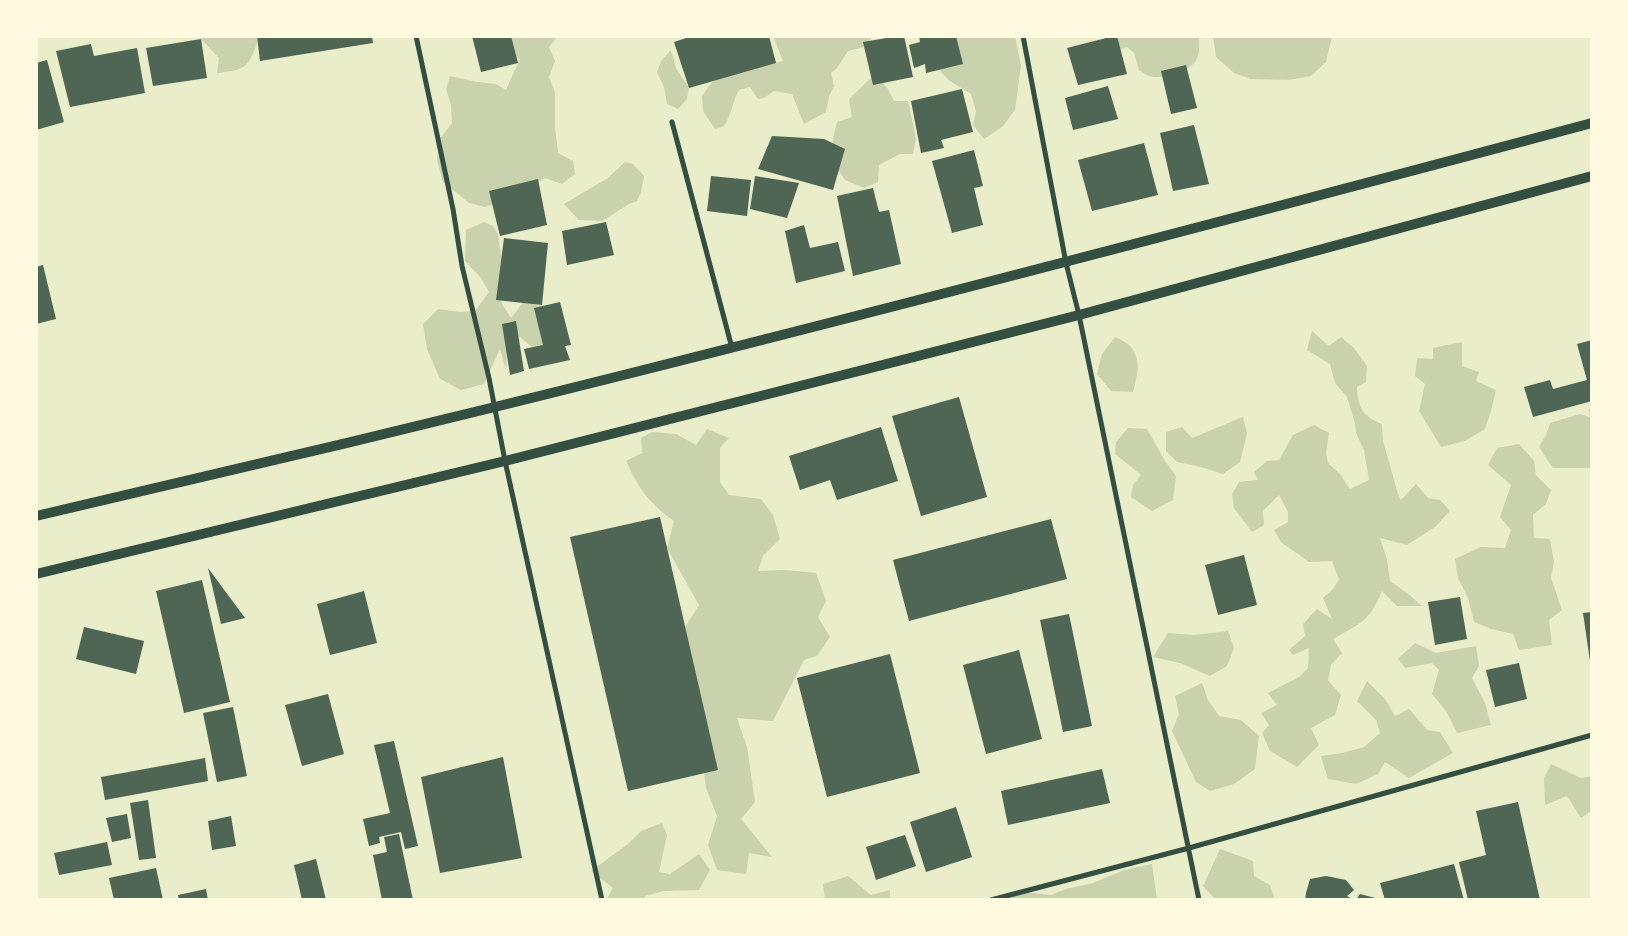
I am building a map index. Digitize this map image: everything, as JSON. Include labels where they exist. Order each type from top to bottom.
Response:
[{"type":"main road","points":[[36,516],[495,408],[1066,263],[1592,123]]},
{"type":"main road","points":[[36,574],[505,461],[1079,315],[1592,176]]},
{"type":"street","points":[[416,36],[453,209],[462,266],[495,408],[602,900]]},
{"type":"street","points":[[1023,36],[1066,263],[1079,315],[1199,900]]},
{"type":"street","points":[[672,122],[732,348]]},
{"type":"street","points":[[991,900],[1189,848],[1592,735]]},
{"type":"green space","points":[[202,36],[256,36],[258,40],[252,57],[245,66],[234,71],[217,73],[219,58],[201,39]]},
{"type":"green space","points":[[506,36],[558,36],[549,47],[555,61],[549,77],[555,93],[555,128],[558,153],[573,161],[575,174],[562,184],[545,178],[510,198],[485,207],[469,203],[443,182],[437,161],[439,140],[452,123],[451,105],[446,89],[450,76],[496,84],[506,90],[520,59],[504,50]]},
{"type":"green space","points":[[773,36],[872,36],[868,46],[848,51],[837,68],[831,73],[834,86],[829,96],[826,112],[804,124],[792,94],[774,91],[764,98],[758,99],[750,87],[739,90],[724,126],[715,129],[703,111],[702,96],[712,82],[723,75],[783,61]]},
{"type":"green space","points":[[947,36],[1015,36],[1021,66],[1015,110],[1003,126],[984,139],[973,125],[976,111],[971,94],[950,81],[941,72],[941,55]]},
{"type":"green space","points":[[1104,36],[1199,36],[1199,54],[1194,63],[1186,69],[1166,76],[1148,76],[1139,70],[1134,53],[1127,47],[1114,51],[1104,39]]},
{"type":"green space","points":[[1213,36],[1332,36],[1326,62],[1311,76],[1288,80],[1251,79],[1234,73],[1216,57]]},
{"type":"green space","points":[[671,50],[676,68],[689,88],[687,99],[678,109],[667,104],[664,87],[657,72],[661,61]]},
{"type":"green space","points":[[876,75],[888,89],[894,101],[908,101],[916,138],[913,154],[900,154],[879,165],[878,182],[864,188],[845,180],[833,162],[833,138],[837,122],[852,117],[849,99]]},
{"type":"green space","points":[[625,162],[633,164],[644,176],[637,201],[602,221],[579,220],[564,204],[608,178]]},
{"type":"green space","points":[[484,222],[493,226],[498,235],[501,256],[498,292],[502,304],[511,318],[524,301],[554,311],[553,346],[536,351],[519,336],[507,352],[506,370],[500,349],[484,384],[461,390],[440,379],[427,349],[423,324],[438,309],[460,312],[475,311],[489,292],[481,278],[465,261],[466,230]]},
{"type":"green space","points":[[1312,331],[1329,346],[1341,337],[1354,348],[1367,366],[1366,382],[1357,387],[1360,406],[1366,415],[1382,424],[1383,441],[1401,500],[1416,484],[1428,498],[1440,500],[1450,511],[1435,527],[1407,545],[1380,538],[1387,559],[1390,581],[1422,606],[1397,606],[1382,591],[1373,609],[1363,621],[1333,639],[1342,653],[1331,665],[1328,680],[1341,695],[1335,715],[1311,728],[1319,745],[1297,767],[1270,751],[1262,733],[1269,725],[1261,713],[1277,705],[1268,693],[1299,677],[1308,668],[1309,648],[1293,655],[1289,650],[1305,636],[1303,624],[1317,609],[1332,619],[1323,598],[1339,580],[1332,561],[1309,562],[1281,542],[1274,530],[1288,522],[1288,512],[1279,495],[1263,511],[1264,525],[1252,532],[1234,508],[1232,494],[1239,482],[1258,480],[1254,472],[1267,461],[1279,460],[1293,435],[1314,425],[1329,433],[1326,453],[1328,463],[1340,474],[1350,489],[1369,480],[1364,450],[1356,433],[1347,397],[1335,383],[1330,364],[1307,350]]},
{"type":"green space","points":[[1115,337],[1129,345],[1136,356],[1138,368],[1133,392],[1111,391],[1097,374],[1102,354]]},
{"type":"green space","points":[[1462,342],[1462,366],[1479,372],[1476,381],[1496,390],[1485,429],[1465,441],[1441,447],[1419,411],[1425,384],[1415,376],[1417,358],[1433,359],[1433,348]]},
{"type":"green space","points":[[1592,408],[1592,468],[1553,468],[1539,447],[1550,423],[1580,414],[1590,417],[1589,409]]},
{"type":"green space","points":[[1243,417],[1247,433],[1240,462],[1223,474],[1177,462],[1166,451],[1166,432],[1182,427],[1192,438]]},
{"type":"green space","points":[[1128,428],[1147,429],[1176,476],[1173,500],[1152,511],[1131,497],[1133,485],[1141,475],[1115,454],[1116,442]]},
{"type":"green space","points":[[707,429],[729,438],[720,448],[720,482],[729,495],[761,499],[773,515],[780,539],[763,556],[758,571],[784,570],[816,573],[826,601],[818,617],[830,637],[817,656],[804,660],[773,721],[737,718],[747,747],[755,802],[741,819],[772,857],[749,853],[746,874],[717,870],[708,845],[717,816],[706,788],[702,754],[675,643],[699,605],[667,548],[674,521],[646,495],[635,480],[626,461],[642,453],[641,438],[652,432],[676,434],[696,445]]},
{"type":"green space","points":[[1519,444],[1534,461],[1536,475],[1551,490],[1546,504],[1533,515],[1534,538],[1550,539],[1554,562],[1551,578],[1562,610],[1549,620],[1552,645],[1519,650],[1513,634],[1491,629],[1474,622],[1468,598],[1458,578],[1455,559],[1481,547],[1505,548],[1511,530],[1500,517],[1511,485],[1488,465],[1497,448]]},
{"type":"green space","points":[[1228,631],[1234,648],[1227,666],[1210,676],[1180,663],[1153,657],[1168,633],[1194,635]]},
{"type":"green space","points":[[1415,643],[1436,653],[1476,646],[1479,666],[1472,678],[1485,703],[1491,725],[1457,733],[1446,711],[1432,694],[1439,670],[1432,663],[1405,668],[1398,659]]},
{"type":"green space","points":[[1367,681],[1385,699],[1395,716],[1409,709],[1427,730],[1440,732],[1453,753],[1409,778],[1385,762],[1378,774],[1356,784],[1328,779],[1321,756],[1364,747],[1380,733],[1376,720],[1357,701]]},
{"type":"green space","points":[[1202,683],[1208,700],[1219,716],[1241,720],[1259,736],[1255,769],[1234,784],[1210,791],[1196,782],[1172,731],[1179,714],[1175,696]]},
{"type":"green space","points":[[1551,764],[1581,778],[1592,776],[1592,810],[1581,818],[1567,796],[1545,805],[1544,778]]},
{"type":"green space","points":[[662,823],[667,835],[659,872],[670,874],[699,854],[710,870],[699,890],[664,891],[645,896],[644,900],[606,900],[613,888],[591,871],[628,844],[641,831]]},
{"type":"green space","points":[[1220,849],[1253,861],[1254,876],[1270,885],[1275,900],[1216,900],[1203,886]]},
{"type":"green space","points":[[1152,864],[1157,900],[1135,900],[1133,898],[1131,900],[1011,900],[1016,891],[1051,895],[1066,889],[1093,883],[1124,870]]},
{"type":"green space","points":[[848,876],[871,895],[890,890],[890,900],[825,900],[823,884]]},
{"type":"building","points":[[257,36],[372,36],[373,43],[260,61]]},
{"type":"building","points":[[472,36],[511,36],[518,63],[481,72]]},
{"type":"building","points":[[692,36],[769,36],[776,63],[689,88],[674,42]]},
{"type":"building","points":[[904,36],[913,77],[873,85],[863,42]]},
{"type":"building","points":[[919,36],[956,36],[963,64],[926,73],[925,64],[914,68],[909,45],[920,42]]},
{"type":"building","points":[[1117,36],[1127,74],[1078,85],[1067,48]]},
{"type":"building","points":[[201,39],[207,78],[153,86],[146,48]]},
{"type":"building","points":[[91,44],[94,56],[137,48],[145,93],[70,107],[56,51]]},
{"type":"building","points":[[47,60],[64,122],[36,130],[36,63]]},
{"type":"building","points":[[1186,65],[1197,108],[1171,114],[1161,71]]},
{"type":"building","points":[[1108,86],[1118,119],[1073,130],[1065,98]]},
{"type":"building","points":[[962,89],[973,132],[941,140],[944,148],[921,153],[911,101]]},
{"type":"building","points":[[1194,125],[1209,184],[1173,191],[1160,133]]},
{"type":"building","points":[[772,136],[824,139],[845,149],[833,190],[758,169]]},
{"type":"building","points":[[1144,143],[1158,195],[1092,211],[1078,160]]},
{"type":"building","points":[[974,150],[983,186],[974,188],[983,225],[952,233],[932,161]]},
{"type":"building","points":[[711,176],[751,180],[747,216],[707,211]]},
{"type":"building","points":[[755,176],[799,183],[787,218],[750,209]]},
{"type":"building","points":[[538,179],[547,225],[500,236],[489,191]]},
{"type":"building","points":[[873,188],[879,212],[889,210],[901,264],[853,276],[837,196]]},
{"type":"building","points":[[606,222],[614,255],[567,265],[562,231]]},
{"type":"building","points":[[804,225],[810,248],[838,242],[845,271],[796,283],[785,231]]},
{"type":"building","points":[[504,238],[548,243],[542,305],[496,300]]},
{"type":"building","points":[[43,265],[56,319],[36,324],[36,267]]},
{"type":"building","points":[[560,302],[571,345],[565,346],[570,360],[529,369],[524,349],[543,345],[534,308]]},
{"type":"building","points":[[516,321],[524,371],[510,375],[502,324]]},
{"type":"building","points":[[1592,340],[1592,401],[1533,417],[1524,387],[1550,380],[1553,389],[1587,380],[1577,344]]},
{"type":"building","points":[[959,397],[987,497],[921,516],[892,416]]},
{"type":"building","points":[[881,427],[898,481],[837,500],[830,480],[800,490],[789,456]]},
{"type":"building","points":[[660,517],[718,770],[628,791],[570,537]]},
{"type":"building","points":[[1051,519],[1067,579],[909,621],[893,560]]},
{"type":"building","points":[[1244,555],[1257,605],[1218,615],[1205,565]]},
{"type":"building","points":[[208,568],[245,618],[221,624]]},
{"type":"building","points":[[202,580],[230,702],[184,713],[156,591]]},
{"type":"building","points":[[364,591],[377,643],[330,655],[317,604]]},
{"type":"building","points":[[1460,597],[1467,639],[1435,645],[1428,602]]},
{"type":"building","points":[[1592,612],[1592,668],[1591,668],[1583,613]]},
{"type":"building","points":[[1069,614],[1092,726],[1063,732],[1040,620]]},
{"type":"building","points":[[84,627],[144,641],[136,674],[76,659]]},
{"type":"building","points":[[1019,650],[1042,739],[986,754],[963,665]]},
{"type":"building","points":[[890,654],[920,773],[827,797],[797,678]]},
{"type":"building","points":[[1519,663],[1527,699],[1495,707],[1486,670]]},
{"type":"building","points":[[328,694],[344,754],[302,766],[285,705]]},
{"type":"building","points":[[233,707],[247,776],[217,782],[203,713]]},
{"type":"building","points":[[394,741],[418,846],[405,849],[401,832],[379,837],[380,843],[369,846],[363,819],[390,813],[374,745]]},
{"type":"building","points":[[503,757],[522,858],[440,873],[421,777]]},
{"type":"building","points":[[205,758],[208,781],[105,800],[101,777]]},
{"type":"building","points":[[1102,769],[1110,803],[1008,825],[1001,791]]},
{"type":"building","points":[[148,800],[156,858],[139,860],[130,803]]},
{"type":"building","points":[[1518,802],[1540,900],[1468,900],[1459,862],[1486,855],[1476,811]]},
{"type":"building","points":[[956,807],[972,857],[926,872],[910,822]]},
{"type":"building","points":[[127,814],[131,838],[112,842],[106,818]]},
{"type":"building","points":[[231,816],[236,846],[212,850],[208,821]]},
{"type":"building","points":[[399,834],[413,900],[382,900],[373,855],[387,852],[384,837]]},
{"type":"building","points":[[905,835],[916,866],[876,880],[866,847]]},
{"type":"building","points":[[107,842],[112,865],[59,875],[54,853]]},
{"type":"building","points":[[316,859],[326,900],[302,900],[294,865]]},
{"type":"building","points":[[1454,864],[1464,900],[1385,900],[1380,883]]},
{"type":"building","points":[[156,868],[163,900],[114,900],[109,878]]},
{"type":"building","points":[[1326,876],[1346,880],[1354,890],[1347,896],[1354,900],[1305,900],[1310,879]]},
{"type":"building","points":[[206,889],[208,900],[179,900],[178,895]]},
{"type":"building","points":[[1360,894],[1379,899],[1379,900],[1356,900]]}]
